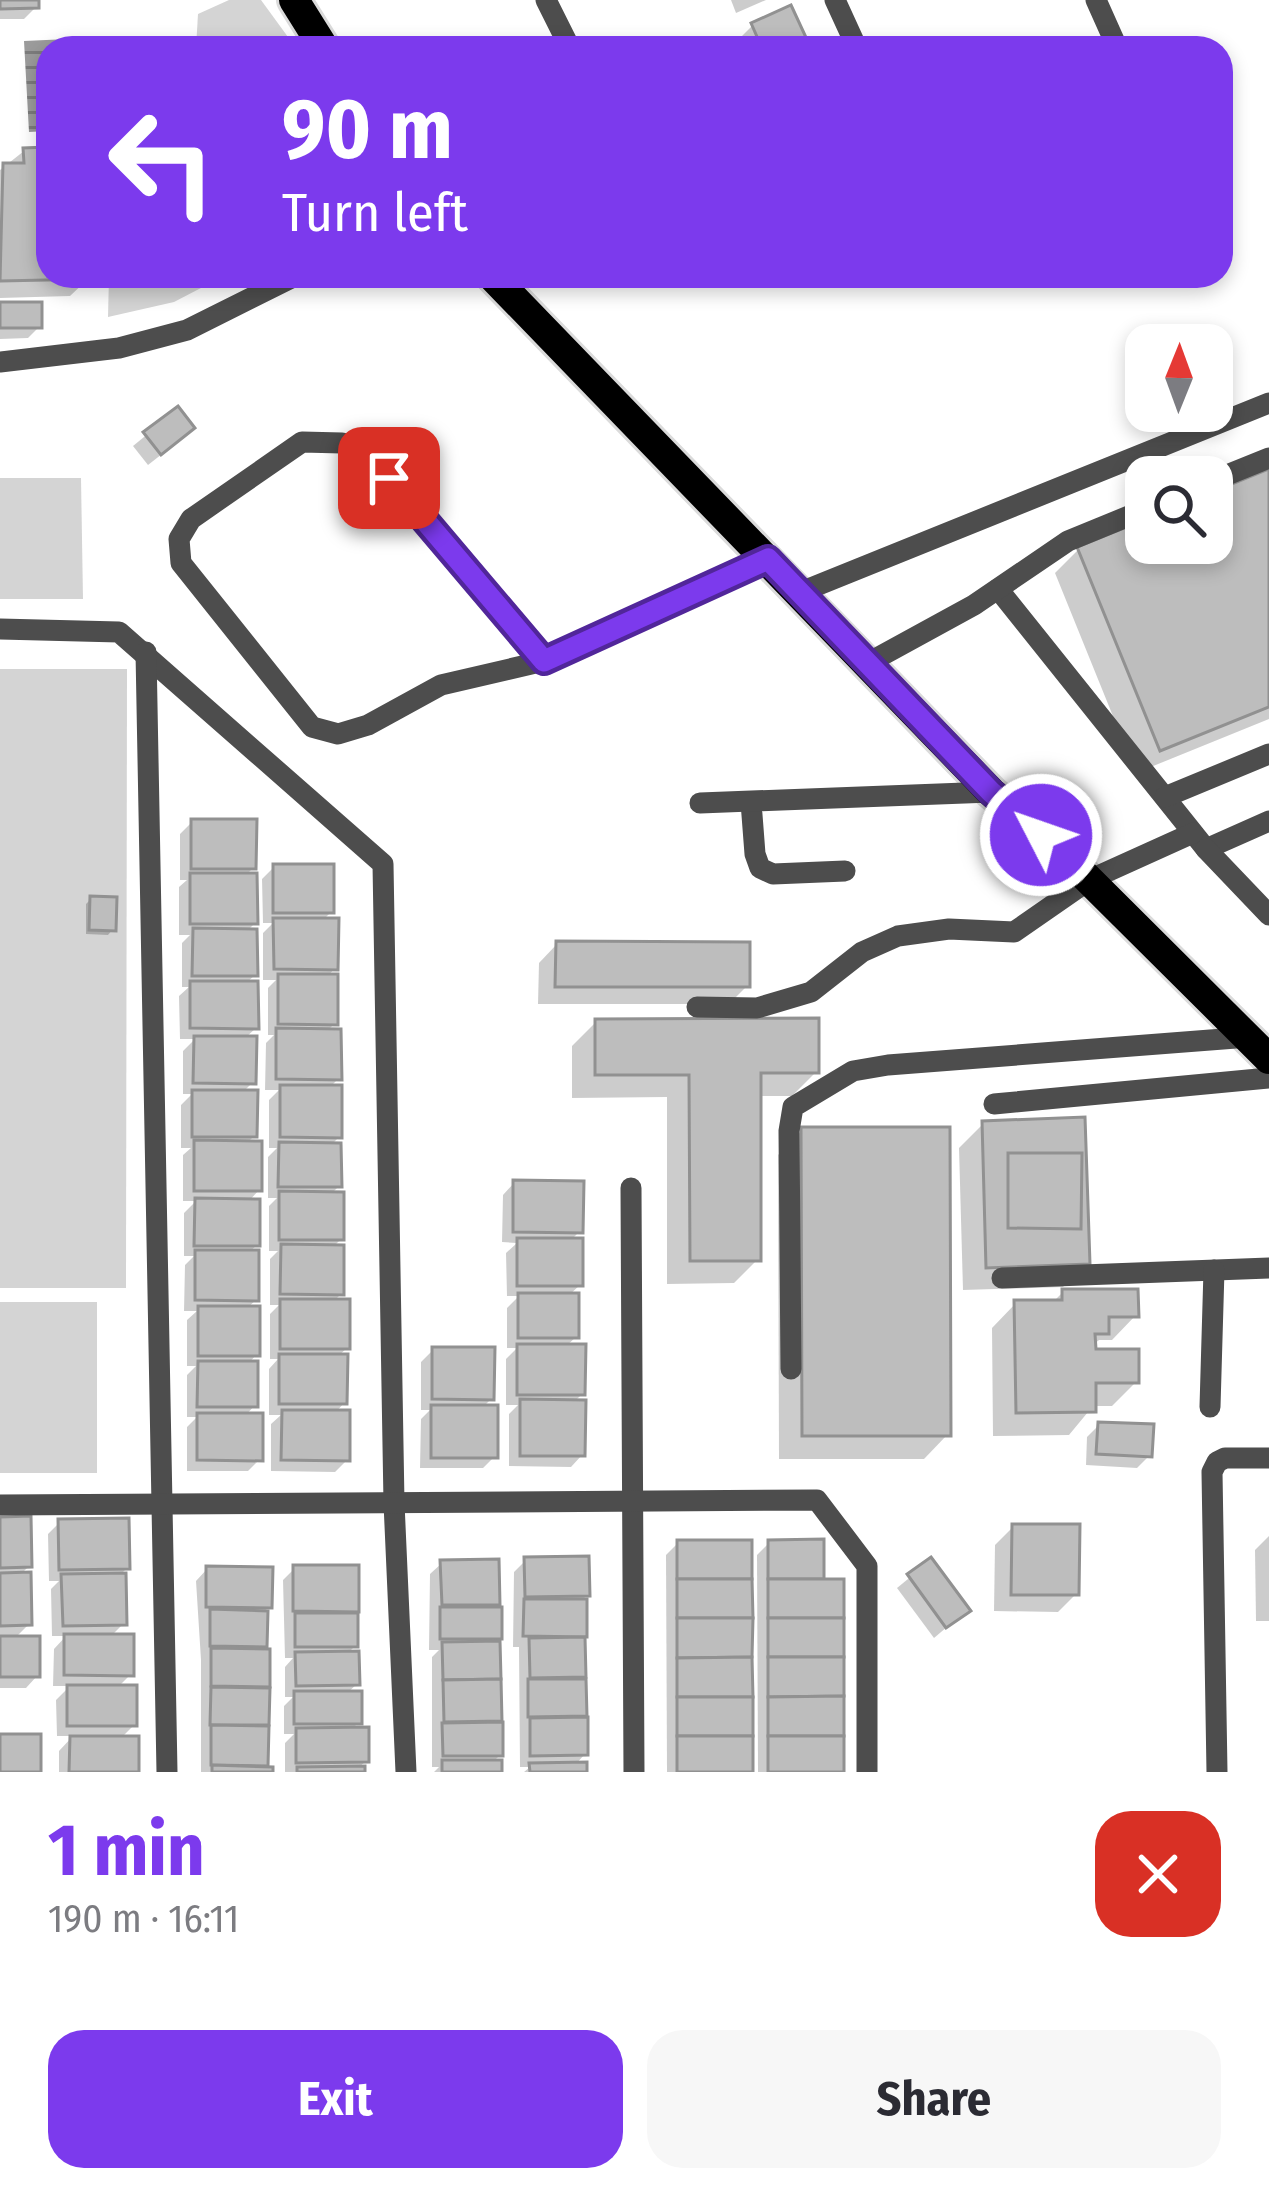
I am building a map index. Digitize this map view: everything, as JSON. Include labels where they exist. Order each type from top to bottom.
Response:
[{"type":"main road","points":[[294,0],[316,36]]},
{"type":"main road","points":[[504,288],[991,792],[1089,880],[1259,1048]]},
{"type":"street","points":[[546,0],[564,36]]},
{"type":"street","points":[[835,0],[851,36]]},
{"type":"street","points":[[1096,0],[1112,36]]},
{"type":"street","points":[[0,362],[119,348],[188,330],[271,288]]},
{"type":"street","points":[[801,592],[1269,403]]},
{"type":"street","points":[[544,661],[389,478],[342,443],[302,442],[191,519],[179,539],[181,563],[312,728],[338,734],[368,725],[441,685],[544,661],[768,559]]},
{"type":"street","points":[[1233,473],[1269,458]]},
{"type":"street","points":[[868,663],[998,589],[1068,541],[1125,517]]},
{"type":"street","points":[[998,589],[1199,841],[1269,915]]},
{"type":"street","points":[[0,629],[119,632],[383,863],[394,1503],[406,1772]]},
{"type":"street","points":[[146,652],[167,1772]]},
{"type":"street","points":[[1165,797],[1269,754]]},
{"type":"street","points":[[700,803],[991,792]]},
{"type":"street","points":[[751,802],[754,854],[760,868],[773,874],[845,871]]},
{"type":"street","points":[[697,1007],[757,1008],[812,992],[862,952],[898,936],[949,929],[1014,932],[1089,880],[1269,821]]},
{"type":"street","points":[[790,1369],[789,1131],[793,1107],[853,1071],[888,1065],[1259,1048]]},
{"type":"street","points":[[994,1104],[1269,1078]]},
{"type":"street","points":[[631,1188],[634,1772]]},
{"type":"street","points":[[1002,1278],[1269,1268]]},
{"type":"street","points":[[1210,1407],[1214,1270]]},
{"type":"street","points":[[1216,1772],[1212,1472],[1216,1462],[1225,1458],[1269,1458]]},
{"type":"street","points":[[0,1505],[818,1500],[867,1565],[866,1772]]},
{"type":"shaded area","points":[[229,0],[261,0],[287,36],[197,36],[198,14]]},
{"type":"shaded area","points":[[36,40],[36,132],[29,132],[24,41]]},
{"type":"shaded area","points":[[109,288],[201,288],[174,302],[108,317]]},
{"type":"shaded area","points":[[0,478],[81,478],[83,599],[0,599]]},
{"type":"shaded area","points":[[0,669],[127,669],[126,1288],[0,1288]]},
{"type":"shaded area","points":[[0,1302],[97,1302],[97,1473],[0,1473]]},
{"type":"building","points":[[0,0],[39,0],[39,8],[0,9]]},
{"type":"building","points":[[791,5],[805,36],[757,36],[751,23]]},
{"type":"building","points":[[36,147],[36,280],[0,281],[3,163],[24,163],[23,148]]},
{"type":"building","points":[[0,302],[42,302],[42,328],[0,328]]},
{"type":"building","points":[[178,406],[195,428],[161,455],[143,432]]},
{"type":"building","points":[[1269,469],[1269,707],[1160,751],[1077,547],[1125,528],[1125,564],[1233,564],[1233,484]]},
{"type":"building","points":[[191,819],[257,819],[256,869],[191,869]]},
{"type":"building","points":[[273,864],[334,864],[334,913],[273,913]]},
{"type":"building","points":[[190,873],[257,873],[258,924],[190,924]]},
{"type":"building","points":[[90,896],[117,897],[116,931],[89,930]]},
{"type":"building","points":[[273,918],[339,918],[338,970],[274,969]]},
{"type":"building","points":[[193,928],[257,929],[258,976],[192,976]]},
{"type":"building","points":[[556,941],[750,942],[750,987],[555,987]]},
{"type":"building","points":[[278,974],[338,974],[338,1025],[278,1024]]},
{"type":"building","points":[[190,981],[258,981],[259,1029],[190,1028]]},
{"type":"building","points":[[819,1018],[819,1073],[761,1073],[761,1261],[690,1261],[689,1075],[595,1075],[595,1019]]},
{"type":"building","points":[[276,1028],[341,1029],[342,1080],[276,1079]]},
{"type":"building","points":[[194,1036],[257,1036],[256,1084],[193,1083]]},
{"type":"building","points":[[280,1085],[342,1085],[342,1138],[280,1137]]},
{"type":"building","points":[[192,1090],[258,1090],[257,1137],[192,1137]]},
{"type":"building","points":[[1085,1117],[1090,1264],[986,1268],[982,1121]]},
{"type":"building","points":[[801,1127],[950,1127],[951,1436],[802,1436]]},
{"type":"building","points":[[194,1140],[262,1141],[262,1191],[194,1191]]},
{"type":"building","points":[[279,1142],[341,1143],[342,1187],[278,1187]]},
{"type":"building","points":[[1008,1153],[1082,1153],[1081,1229],[1008,1228]]},
{"type":"building","points":[[513,1180],[584,1181],[583,1233],[513,1232]]},
{"type":"building","points":[[279,1191],[344,1192],[344,1240],[279,1240]]},
{"type":"building","points":[[195,1198],[260,1199],[260,1246],[194,1246]]},
{"type":"building","points":[[517,1238],[583,1238],[583,1286],[517,1286]]},
{"type":"building","points":[[281,1244],[344,1245],[344,1295],[280,1294]]},
{"type":"building","points":[[195,1250],[259,1250],[259,1301],[195,1300]]},
{"type":"building","points":[[1062,1289],[1138,1289],[1139,1317],[1109,1317],[1109,1334],[1095,1334],[1096,1349],[1139,1349],[1139,1383],[1096,1383],[1096,1412],[1016,1413],[1014,1300],[1062,1300]]},
{"type":"building","points":[[518,1293],[579,1293],[579,1338],[518,1338]]},
{"type":"building","points":[[280,1299],[350,1299],[350,1349],[280,1349]]},
{"type":"building","points":[[198,1306],[260,1306],[260,1356],[198,1356]]},
{"type":"building","points":[[517,1344],[586,1344],[585,1395],[517,1395]]},
{"type":"building","points":[[432,1347],[495,1347],[494,1400],[432,1399]]},
{"type":"building","points":[[279,1354],[348,1354],[347,1404],[279,1404]]},
{"type":"building","points":[[198,1361],[258,1361],[258,1407],[197,1407]]},
{"type":"building","points":[[520,1399],[586,1400],[585,1456],[520,1456]]},
{"type":"building","points":[[431,1405],[498,1405],[498,1458],[431,1458]]},
{"type":"building","points":[[282,1410],[350,1410],[350,1461],[281,1460]]},
{"type":"building","points":[[197,1413],[263,1413],[263,1461],[197,1460]]},
{"type":"building","points":[[1098,1422],[1154,1424],[1152,1457],[1096,1454]]},
{"type":"building","points":[[31,1516],[32,1567],[0,1568],[0,1517]]},
{"type":"building","points":[[129,1518],[130,1569],[59,1570],[58,1519]]},
{"type":"building","points":[[1012,1524],[1080,1524],[1079,1595],[1011,1595]]},
{"type":"building","points":[[824,1539],[824,1579],[768,1579],[768,1540]]},
{"type":"building","points":[[677,1540],[752,1540],[752,1579],[677,1579]]},
{"type":"building","points":[[589,1556],[590,1596],[525,1597],[524,1557]]},
{"type":"building","points":[[931,1557],[971,1611],[946,1628],[907,1574]]},
{"type":"building","points":[[499,1559],[500,1605],[442,1605],[440,1560]]},
{"type":"building","points":[[293,1565],[359,1565],[359,1612],[293,1611]]},
{"type":"building","points":[[206,1566],[273,1567],[272,1608],[206,1607]]},
{"type":"building","points":[[31,1572],[32,1625],[0,1626],[0,1573]]},
{"type":"building","points":[[126,1573],[127,1625],[63,1626],[61,1574]]},
{"type":"building","points":[[677,1579],[752,1579],[753,1618],[677,1618]]},
{"type":"building","points":[[768,1579],[844,1579],[844,1618],[768,1618]]},
{"type":"building","points":[[524,1599],[587,1599],[587,1637],[523,1636]]},
{"type":"building","points":[[440,1607],[502,1607],[502,1639],[440,1639]]},
{"type":"building","points":[[210,1609],[268,1611],[267,1647],[210,1646]]},
{"type":"building","points":[[295,1613],[358,1613],[358,1647],[295,1647]]},
{"type":"building","points":[[677,1618],[753,1618],[752,1657],[677,1658]]},
{"type":"building","points":[[768,1618],[844,1618],[844,1657],[768,1657]]},
{"type":"building","points":[[64,1634],[134,1634],[134,1676],[64,1675]]},
{"type":"building","points":[[0,1636],[40,1636],[40,1677],[0,1677]]},
{"type":"building","points":[[585,1637],[586,1677],[530,1678],[529,1638]]},
{"type":"building","points":[[500,1641],[501,1679],[443,1680],[442,1642]]},
{"type":"building","points":[[211,1648],[270,1649],[270,1687],[211,1686]]},
{"type":"building","points":[[359,1651],[360,1685],[296,1686],[295,1652]]},
{"type":"building","points":[[752,1657],[753,1697],[677,1697],[677,1658]]},
{"type":"building","points":[[768,1657],[844,1657],[844,1696],[768,1697]]},
{"type":"building","points":[[501,1679],[502,1721],[444,1722],[443,1680]]},
{"type":"building","points":[[528,1679],[586,1679],[587,1716],[528,1717]]},
{"type":"building","points":[[67,1685],[137,1685],[137,1726],[67,1726]]},
{"type":"building","points":[[211,1687],[270,1688],[269,1725],[210,1725]]},
{"type":"building","points":[[294,1691],[362,1691],[362,1724],[294,1724]]},
{"type":"building","points":[[844,1696],[844,1736],[768,1736],[768,1697]]},
{"type":"building","points":[[677,1697],[753,1697],[753,1736],[677,1736]]},
{"type":"building","points":[[588,1717],[588,1755],[530,1756],[530,1718]]},
{"type":"building","points":[[503,1722],[503,1756],[443,1756],[442,1723]]},
{"type":"building","points":[[211,1725],[269,1726],[268,1766],[211,1765]]},
{"type":"building","points":[[369,1727],[369,1762],[296,1763],[296,1728]]},
{"type":"building","points":[[0,1734],[41,1734],[41,1772],[0,1772]]},
{"type":"building","points":[[70,1736],[139,1736],[139,1772],[69,1772]]},
{"type":"building","points":[[677,1736],[753,1736],[753,1772],[677,1772]]},
{"type":"building","points":[[768,1736],[844,1736],[844,1772],[768,1772]]},
{"type":"building","points":[[442,1760],[502,1760],[502,1772],[442,1772]]},
{"type":"building","points":[[587,1762],[587,1772],[530,1772],[529,1763]]},
{"type":"building","points":[[212,1765],[273,1767],[273,1772],[212,1772]]},
{"type":"building","points":[[365,1766],[365,1772],[297,1772],[297,1767]]},
{"type":"route","points":[[389,478],[544,661],[768,559],[991,792],[1041,835]]}]
